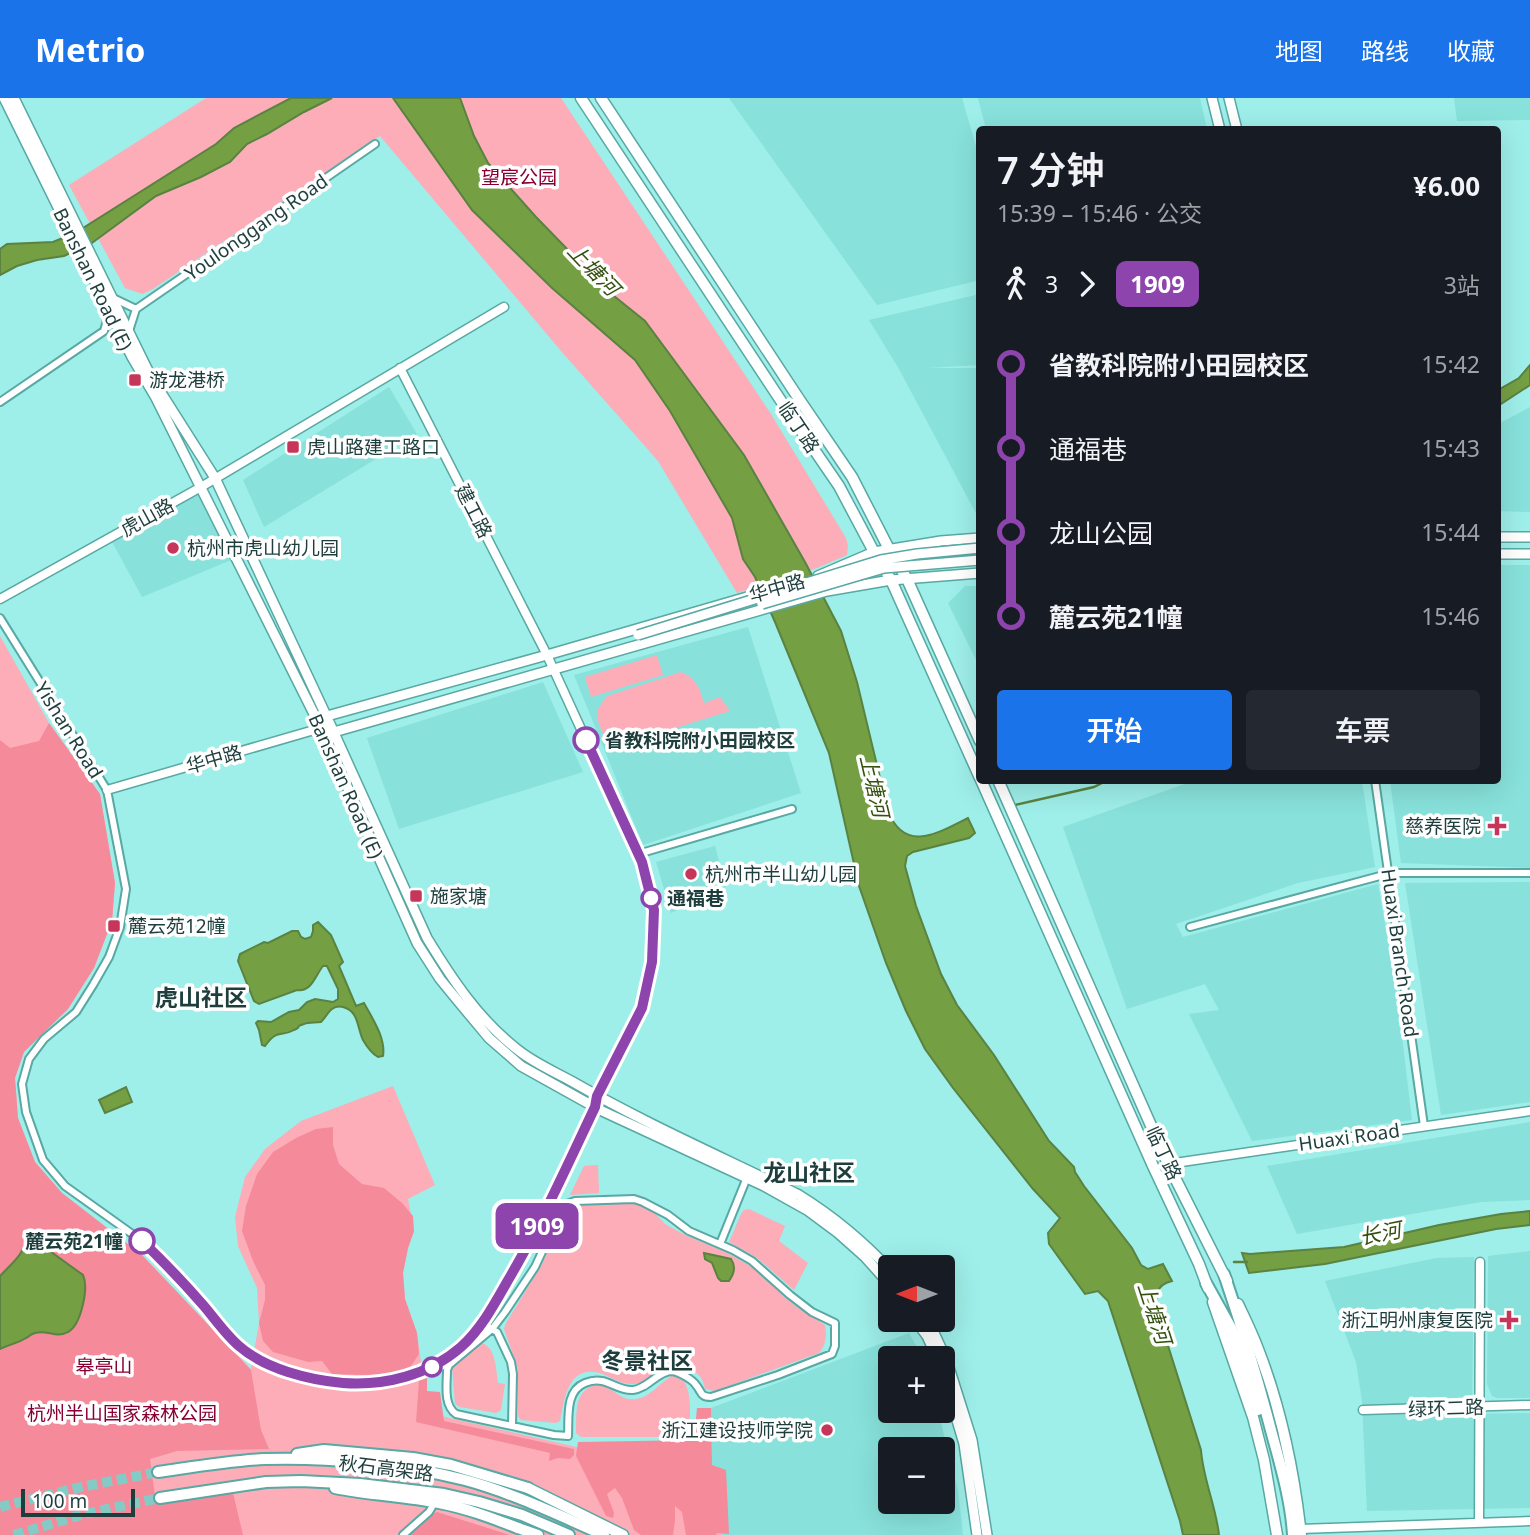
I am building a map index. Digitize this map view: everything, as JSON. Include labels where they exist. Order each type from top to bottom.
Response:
[{"type":"highway","points":[[1224,1274],[1280,1492],[1287,1535]]},
{"type":"highway","points":[[1206,1283],[1236,1326],[1279,1460],[1298,1533]]},
{"type":"highway","points":[[264,1459],[324,1450],[413,1458],[451,1465],[528,1488]]},
{"type":"highway","name":"秋石高架路","points":[[158,1472],[264,1459],[303,1459],[403,1467],[466,1480],[525,1500],[604,1535]]},
{"type":"highway","points":[[301,1481],[359,1493],[435,1502],[478,1513],[518,1528]]},
{"type":"highway","points":[[160,1498],[265,1482],[360,1484],[444,1494],[479,1502],[522,1515],[569,1535]]},
{"type":"main road","name":"Banshan Road (E)","points":[[4,98],[66,212]]},
{"type":"main road","name":"Banshan Road (E)","points":[[15,98],[110,312],[215,478],[327,716],[427,938],[445,968],[477,1010],[520,1052],[597,1096],[748,1174],[807,1210],[838,1233],[878,1272]]},
{"type":"main road","name":"临丁路","points":[[581,98],[839,485],[891,580],[976,768]]},
{"type":"main road","name":"临丁路","points":[[601,98],[852,477],[907,579],[976,732]]},
{"type":"main road","points":[[1212,98],[1219,126]]},
{"type":"main road","points":[[1229,98],[1236,126]]},
{"type":"main road","name":"Banshan Road (E)","points":[[84,250],[112,298],[143,378],[156,398],[321,728],[417,943],[440,979],[489,1038],[521,1066],[595,1107],[799,1195],[858,1239],[878,1258]]},
{"type":"main road","points":[[1501,537],[1530,537]]},
{"type":"main road","name":"华中路","points":[[327,716],[819,576],[874,552],[976,538]]},
{"type":"main road","name":"华中路","points":[[577,661],[639,638],[881,560],[976,548]]},
{"type":"main road","points":[[1501,554],[1530,554]]},
{"type":"main road","name":"华中路","points":[[574,647],[639,638],[884,568],[976,560]]},
{"type":"main road","name":"华中路","points":[[334,732],[827,591],[891,580],[976,573]]},
{"type":"main road","points":[[327,716],[321,728],[334,732]]},
{"type":"main road","name":"临丁路","points":[[983,784],[1206,1283],[1253,1417],[1264,1460],[1277,1535]]},
{"type":"main road","name":"临丁路","points":[[1000,784],[1168,1164],[1257,1346],[1275,1400],[1287,1450],[1297,1505],[1298,1533]]},
{"type":"main road","points":[[934,1332],[947,1361],[972,1440],[987,1535]]},
{"type":"main road","points":[[955,1414],[964,1444],[977,1535]]},
{"type":"main road","points":[[528,1488],[623,1535]]},
{"type":"main road","points":[[518,1528],[538,1535]]},
{"type":"street","name":"Youlonggang Road","points":[[136,309],[375,144]]},
{"type":"street","points":[[104,331],[125,335],[136,309],[112,298]]},
{"type":"street","points":[[400,368],[503,307]]},
{"type":"street","points":[[0,402],[104,331],[110,312]]},
{"type":"street","name":"虎山路","points":[[0,599],[201,487],[400,368]]},
{"type":"street","name":"建工路","points":[[400,368],[553,668]]},
{"type":"street","name":"Yishan Road","points":[[0,618],[107,790],[126,889],[120,927],[108,957],[76,1012],[44,1039],[29,1059],[22,1084],[26,1112],[43,1160],[65,1186],[142,1241],[174,1272],[240,1347],[269,1365],[319,1381],[361,1384],[389,1381],[432,1367],[460,1348],[480,1326],[517,1267],[595,1107]]},
{"type":"street","points":[[553,668],[638,855],[654,910],[652,962],[642,1008],[597,1096],[595,1107]]},
{"type":"street","name":"华中路","points":[[107,790],[321,728]]},
{"type":"street","name":"Huaxi Branch Road","points":[[1376,784],[1424,1126]]},
{"type":"street","points":[[638,855],[792,809]]},
{"type":"street","points":[[1190,927],[1389,873],[1530,873]]},
{"type":"street","name":"Huaxi Road","points":[[1168,1164],[1530,1111]]},
{"type":"street","points":[[720,1244],[748,1174]]},
{"type":"street","points":[[634,1199],[671,1217],[689,1231],[720,1244],[751,1261],[812,1312],[835,1323],[835,1346],[832,1354],[711,1397],[705,1397],[691,1380],[673,1371],[638,1390],[630,1391],[601,1380],[590,1381],[573,1390],[568,1436],[456,1414],[448,1406],[449,1365],[492,1329],[535,1267],[562,1209],[567,1204],[575,1200],[634,1199]]},
{"type":"street","points":[[1479,1523],[1480,1262]]},
{"type":"street","points":[[480,1326],[497,1332],[512,1362],[512,1426]]},
{"type":"street","name":"绿环二路","points":[[1363,1410],[1530,1405]]},
{"type":"street","points":[[403,1535],[429,1512],[435,1502]]},
{"type":"street","points":[[1298,1533],[1530,1521]]},
{"type":"shaded area","points":[[729,98],[962,98],[976,146],[976,281],[877,305]]},
{"type":"shaded area","points":[[978,98],[1200,98],[1206,126],[985,126]]},
{"type":"shaded area","points":[[1454,98],[1530,98],[1530,120],[1457,121]]},
{"type":"shaded area","points":[[976,295],[976,365],[926,368],[976,368],[976,513],[899,369],[869,320]]},
{"type":"shaded area","points":[[389,387],[417,434],[264,527],[243,480]]},
{"type":"shaded area","points":[[1530,407],[1530,512],[1501,511],[1501,422]]},
{"type":"shaded area","name":"杭州市虎山幼儿园","points":[[201,487],[236,558],[142,597],[110,538]]},
{"type":"shaded area","points":[[1501,565],[1530,565],[1530,868],[1401,863],[1390,784],[1501,784]]},
{"type":"shaded area","points":[[965,586],[976,586],[976,660],[948,603]]},
{"type":"shaded area","points":[[748,627],[801,793],[643,845],[574,675]]},
{"type":"shaded area","points":[[543,682],[583,772],[399,829],[367,738]]},
{"type":"shaded area","points":[[1185,784],[1362,784],[1375,867],[1298,883],[1176,924],[1183,937],[1378,884],[1396,986],[1412,1120],[1252,1141],[1189,1014],[1219,1010],[1205,984],[1127,1009],[1063,827]]},
{"type":"shaded area","name":"杭州市半山幼儿园","points":[[715,846],[726,887],[671,913],[656,862]]},
{"type":"shaded area","points":[[1530,882],[1530,1102],[1441,1115],[1405,883]]},
{"type":"shaded area","points":[[1530,1122],[1530,1200],[1481,1202],[1297,1234],[1267,1166]]},
{"type":"shaded area","name":"浙江明州康复医院","points":[[1530,1251],[1530,1398],[1497,1398],[1492,1396],[1487,1384],[1488,1256]]},
{"type":"shaded area","points":[[1474,1257],[1472,1414],[1530,1413],[1530,1508],[1367,1511],[1362,1401],[1356,1362],[1325,1281],[1436,1258]]},
{"type":"shaded area","name":"浙江建设技师学院","points":[[909,1333],[916,1346],[878,1346],[878,1423],[941,1423],[945,1437],[878,1437],[878,1514],[955,1514],[955,1478],[963,1535],[716,1535],[711,1408]]},
{"type":"green space","name":"望宸公园","points":[[206,98],[561,98],[771,414],[846,538],[847,555],[817,568],[737,593],[658,461],[561,351],[380,136],[153,289],[142,294],[125,288],[69,185]]},
{"type":"green space","name":"杭州半山国家森林公园","points":[[0,636],[49,723],[100,794],[115,883],[112,921],[94,968],[68,1009],[24,1052],[15,1078],[18,1118],[35,1162],[62,1193],[142,1255],[251,1369],[259,1323],[257,1288],[238,1246],[235,1217],[245,1177],[265,1149],[301,1121],[393,1086],[435,1185],[408,1199],[414,1231],[403,1273],[405,1299],[417,1333],[428,1413],[720,1480],[728,1506],[722,1535],[0,1535]]},
{"type":"green space","points":[[657,655],[663,675],[591,697],[585,677]]},
{"type":"green space","points":[[681,672],[697,684],[704,703],[720,697],[730,711],[608,749],[605,740],[609,738],[603,734],[597,719],[598,709],[607,696]]},
{"type":"green space","name":"皋亭山","points":[[49,723],[100,794],[115,883],[112,921],[94,968],[68,1009],[24,1052],[15,1078],[18,1118],[35,1162],[62,1193],[142,1255],[251,1370],[261,1430],[269,1449],[177,1451],[150,1459],[156,1504],[233,1493],[243,1535],[0,1535],[0,740],[10,748],[39,741]]},
{"type":"green space","points":[[333,1127],[333,1145],[339,1164],[362,1184],[384,1188],[413,1216],[414,1231],[403,1273],[405,1299],[417,1333],[419,1354],[407,1372],[332,1374],[322,1361],[308,1362],[273,1352],[263,1341],[259,1323],[265,1300],[265,1285],[242,1231],[246,1206],[257,1174],[273,1152],[316,1129]]},
{"type":"green space","points":[[598,1165],[599,1193],[570,1195],[584,1166]]},
{"type":"green space","points":[[636,1202],[651,1209],[665,1224],[752,1267],[794,1305],[825,1325],[823,1347],[819,1353],[715,1391],[705,1389],[702,1379],[695,1372],[680,1367],[666,1369],[634,1384],[603,1374],[582,1373],[570,1384],[560,1421],[556,1423],[521,1420],[518,1416],[518,1369],[504,1329],[506,1323],[542,1264],[563,1215],[570,1207]]},
{"type":"green space","points":[[749,1209],[785,1226],[779,1241],[808,1263],[794,1290],[757,1258],[729,1242],[741,1214]]},
{"type":"green space","points":[[481,1343],[490,1349],[496,1365],[498,1383],[505,1384],[501,1410],[496,1413],[455,1404],[452,1367]]},
{"type":"green space","points":[[673,1375],[682,1378],[688,1392],[689,1437],[581,1437],[576,1433],[578,1401],[590,1387],[602,1385],[623,1397],[636,1399]]},
{"type":"green space","points":[[427,1378],[427,1391],[440,1392],[444,1421],[574,1449],[574,1455],[570,1459],[558,1458],[549,1461],[550,1453],[416,1422],[419,1381]]},
{"type":"green space","points":[[697,1408],[711,1408],[712,1465],[726,1470],[729,1534],[686,1535],[682,1512],[675,1506],[673,1535],[641,1535],[634,1530],[622,1498],[615,1488],[607,1494],[614,1513],[613,1518],[606,1516],[576,1456],[578,1442],[694,1440]]},
{"type":"green space","points":[[437,1512],[510,1535],[400,1535],[410,1525]]},
{"type":"water","points":[[291,98],[332,98],[247,144],[230,162],[156,196],[92,243],[64,256],[37,260],[0,275],[0,249],[7,244],[53,242],[75,233],[216,144],[234,128]]},
{"type":"water","name":"上塘河","points":[[393,98],[460,98],[474,136],[488,163],[609,292],[645,321],[744,455],[841,631],[857,682],[888,811],[895,824],[903,832],[923,836],[934,834],[968,818],[975,833],[969,838],[913,852],[907,856],[905,866],[916,906],[941,974],[957,1005],[994,1055],[1049,1141],[1074,1167],[1084,1186],[1132,1248],[1141,1265],[1148,1269],[1163,1264],[1172,1281],[1162,1286],[1157,1293],[1158,1314],[1201,1450],[1219,1535],[1183,1535],[1108,1301],[1098,1291],[1085,1294],[1049,1244],[1048,1233],[1060,1218],[1033,1189],[953,1088],[925,1049],[906,1011],[859,886],[829,753],[775,622],[755,577],[743,559],[732,518],[670,411],[635,360],[552,288],[472,210]]},
{"type":"water","points":[[1530,365],[1530,385],[1501,404],[1501,388],[1519,378]]},
{"type":"water","points":[[318,922],[331,935],[343,962],[339,966],[356,1006],[364,1003],[378,1028],[383,1056],[378,1057],[369,1050],[355,1016],[340,1006],[332,1009],[321,1022],[301,1025],[297,1029],[276,1035],[265,1046],[262,1045],[256,1023],[258,1021],[271,1022],[289,1012],[299,1010],[315,999],[333,1002],[338,999],[338,989],[327,966],[323,966],[306,988],[259,1004],[254,1001],[238,961],[240,954],[292,931],[298,931],[305,939],[311,937],[313,925]]},
{"type":"water","points":[[126,1087],[132,1102],[105,1113],[99,1100]]},
{"type":"water","points":[[1530,1211],[1530,1225],[1496,1229],[1325,1264],[1249,1273],[1242,1253],[1344,1247],[1439,1225]]},
{"type":"water","points":[[29,1236],[83,1275],[83,1306],[77,1322],[68,1332],[59,1335],[35,1333],[0,1349],[0,1276],[20,1254]]},
{"type":"water","points":[[704,1253],[731,1259],[734,1270],[729,1281],[721,1281],[718,1278]]},
{"type":"waterway","points":[[1015,805],[1100,784]]},
{"type":"waterway","name":"长河","points":[[1234,1262],[1247,1262]]},
{"type":"tunnel","points":[[0,1507],[158,1472]]},
{"type":"tunnel","points":[[14,1535],[84,1514],[160,1498]]},
{"type":"bus line","name":"1909","points":[[142,1241],[174,1272],[240,1347],[269,1365],[319,1381],[361,1384],[407,1376],[432,1367],[460,1348],[478,1329],[517,1267],[595,1107],[597,1096],[642,1008],[652,962],[654,910],[642,862],[586,740]]},
{"type":"place","name":"游龙港桥","points":[[135,380]]},
{"type":"place","name":"虎山路建工路口","points":[[293,447]]},
{"type":"place","name":"杭州市虎山幼儿园","points":[[173,548]]},
{"type":"place","name":"省教科院附小田园校区","points":[[586,740]]},
{"type":"place","name":"慈养医院","points":[[1497,826]]},
{"type":"place","name":"杭州市半山幼儿园","points":[[691,874]]},
{"type":"place","name":"施家塘","points":[[416,896]]},
{"type":"place","name":"通福巷","points":[[651,898]]},
{"type":"place","name":"麓云苑12幢","points":[[114,926]]},
{"type":"place","name":"麓云苑21幢","points":[[142,1241]]},
{"type":"place","name":"浙江明州康复医院","points":[[1509,1320]]},
{"type":"place","name":"浙江建设技师学院","points":[[827,1430]]},
{"type":"district","name":"虎山社区","points":[[201,997]]},
{"type":"district","name":"龙山社区","points":[[809,1172]]},
{"type":"district","name":"冬景社区","points":[[647,1360]]}]
